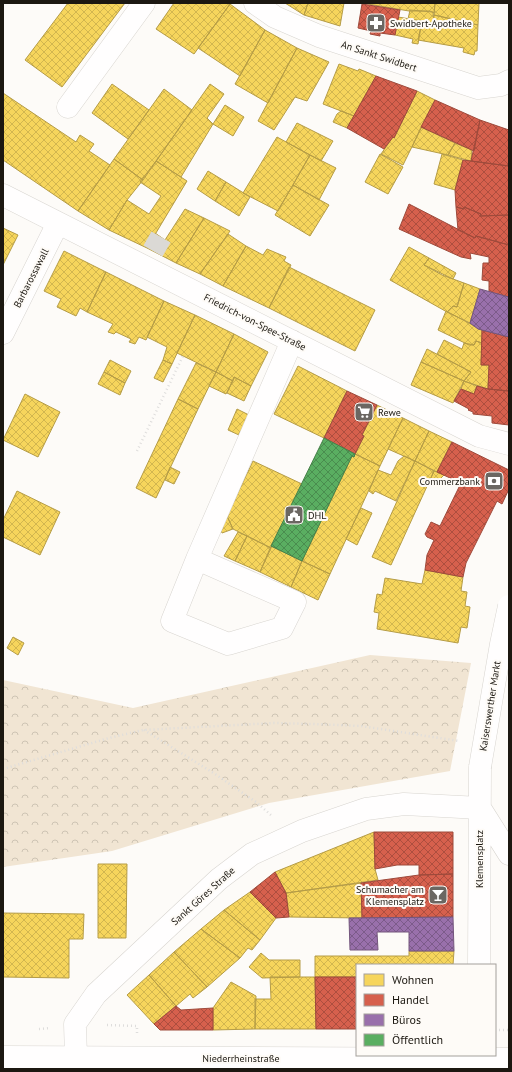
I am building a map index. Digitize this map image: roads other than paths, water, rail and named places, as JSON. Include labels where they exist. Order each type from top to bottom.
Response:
[{"type":"street","points":[[68,107],[144,3]]},
{"type":"street","name":"An Sankt Swidbert","points":[[255,3],[275,17],[319,36],[478,88],[500,85],[509,80]]},
{"type":"street","name":"Friedrich-von-Spee-Straße","points":[[3,195],[58,223],[149,259],[292,341],[479,436],[509,444]]},
{"type":"street","name":"Barbarossawall","points":[[3,333],[58,223]]},
{"type":"street","points":[[197,560],[295,602],[282,628],[228,644],[172,622],[197,560],[292,341]]},
{"type":"street","name":"Kaiserswerther Markt","points":[[480,808],[480,768],[509,606]]},
{"type":"street","name":"Sankt Göres Straße","points":[[76,1057],[75,1024],[96,994],[219,879],[252,854],[302,831],[366,809],[404,804],[480,808]]},
{"type":"street","name":"Klemensplatz","points":[[480,808],[509,854]]},
{"type":"street","name":"Klemensplatz","points":[[479,964],[480,808]]},
{"type":"street","name":"Niederrheinstraße","points":[[3,1057],[478,1061],[509,1059]]},
{"type":"tunnel","points":[[153,251],[161,237]]},
{"type":"place","name":"Swidbert-Apotheke","points":[[376,23]]},
{"type":"place","name":"Rewe","points":[[364,412]]},
{"type":"place","name":"Commerzbank","points":[[494,481]]},
{"type":"place","name":"DHL","points":[[294,515]]},
{"type":"place","name":"Schumacher am Klemensplatz","points":[[438,895]]}]
